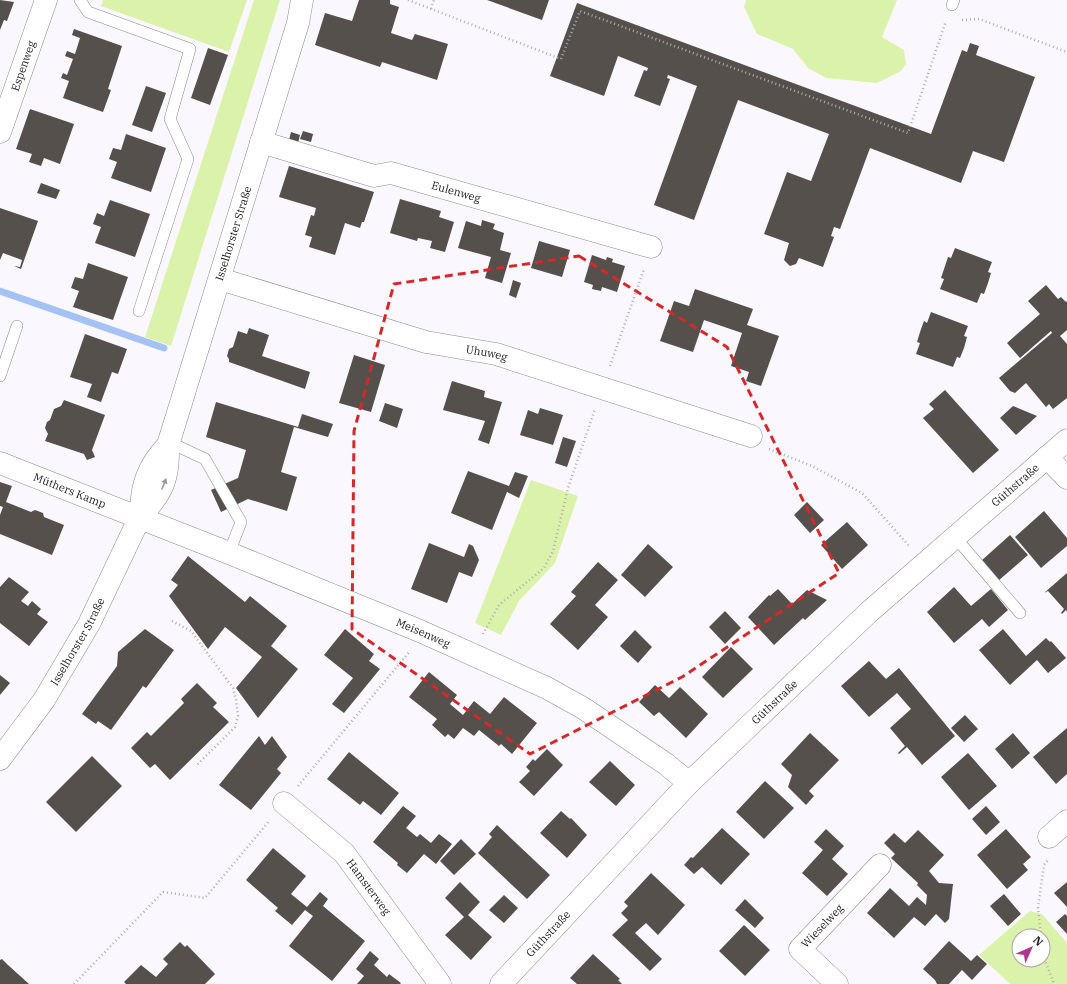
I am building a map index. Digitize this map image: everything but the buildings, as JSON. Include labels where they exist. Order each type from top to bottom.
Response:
[{"type":"street","name":"Espenweg","points":[[0,132],[46,0]]},
{"type":"street","name":"Isselhorster Straße","points":[[0,759],[44,700],[89,624],[141,517],[155,501],[165,482],[169,463],[169,444],[220,279],[260,142],[298,23],[302,0]]},
{"type":"street","name":"Isselhorster Straße","points":[[298,23],[310,0]]},
{"type":"street","name":"Eulenweg","points":[[260,142],[374,176],[391,173],[651,247]]},
{"type":"street","name":"Uhuweg","points":[[220,279],[426,342],[496,354],[751,436]]},
{"type":"street","name":"Güthstraße","points":[[501,984],[689,783],[819,658],[925,563],[1067,440]]},
{"type":"street","points":[[1047,457],[1067,478]]},
{"type":"street","name":"Müthers Kamp","points":[[0,463],[141,517]]},
{"type":"street","name":"Meisenweg","points":[[141,517],[420,631],[547,688],[583,708],[666,764],[689,783]]},
{"type":"street","name":"Hamsterweg","points":[[284,803],[344,853],[440,984]]},
{"type":"street","points":[[1049,837],[1067,821]]},
{"type":"street","name":"Wieselweg","points":[[837,984],[800,950],[880,865]]},
{"type":"lane","points":[[80,0],[88,12],[190,49],[170,119],[188,159],[139,311]]},
{"type":"lane","points":[[0,376],[17,326]]},
{"type":"lane","points":[[169,444],[205,459],[241,522],[229,553]]},
{"type":"lane","points":[[955,537],[1020,613]]},
{"type":"path","points":[[408,0],[561,59],[580,11],[908,133],[953,2]]},
{"type":"path","points":[[430,9],[434,0]]},
{"type":"path","points":[[958,21],[979,19],[1067,52]]},
{"type":"path","points":[[946,22],[952,21]]},
{"type":"path","points":[[474,654],[499,604],[544,568],[552,551],[568,488],[651,247]]},
{"type":"path","points":[[751,436],[771,451],[812,466],[862,493],[925,563]]},
{"type":"path","points":[[172,621],[191,631],[232,688],[236,700],[238,716],[235,727],[196,766]]},
{"type":"path","points":[[74,984],[163,892],[205,898],[413,647],[420,631]]},
{"type":"path","points":[[1040,928],[1038,908],[1044,865],[1060,850],[1049,837]]},
{"type":"path","points":[[1048,968],[1054,984]]},
{"type":"highlighted area","points":[[579,256],[727,347],[839,573],[682,677],[530,754],[352,629],[354,431],[394,284]]},
{"type":"green space","points":[[103,0],[247,0],[229,52],[101,6]]},
{"type":"green space","points":[[254,0],[280,0],[171,346],[145,337]]},
{"type":"green space","points":[[746,0],[897,0],[882,37],[904,50],[906,64],[901,71],[877,83],[826,78],[808,68],[793,49],[757,34],[744,7]]},
{"type":"green space","points":[[531,480],[578,496],[555,563],[519,601],[501,635],[475,623]]},
{"type":"green space","points":[[1030,911],[1042,914],[1067,943],[1067,984],[1010,984],[979,955]]},
{"type":"waterway","points":[[0,291],[164,348]]}]
